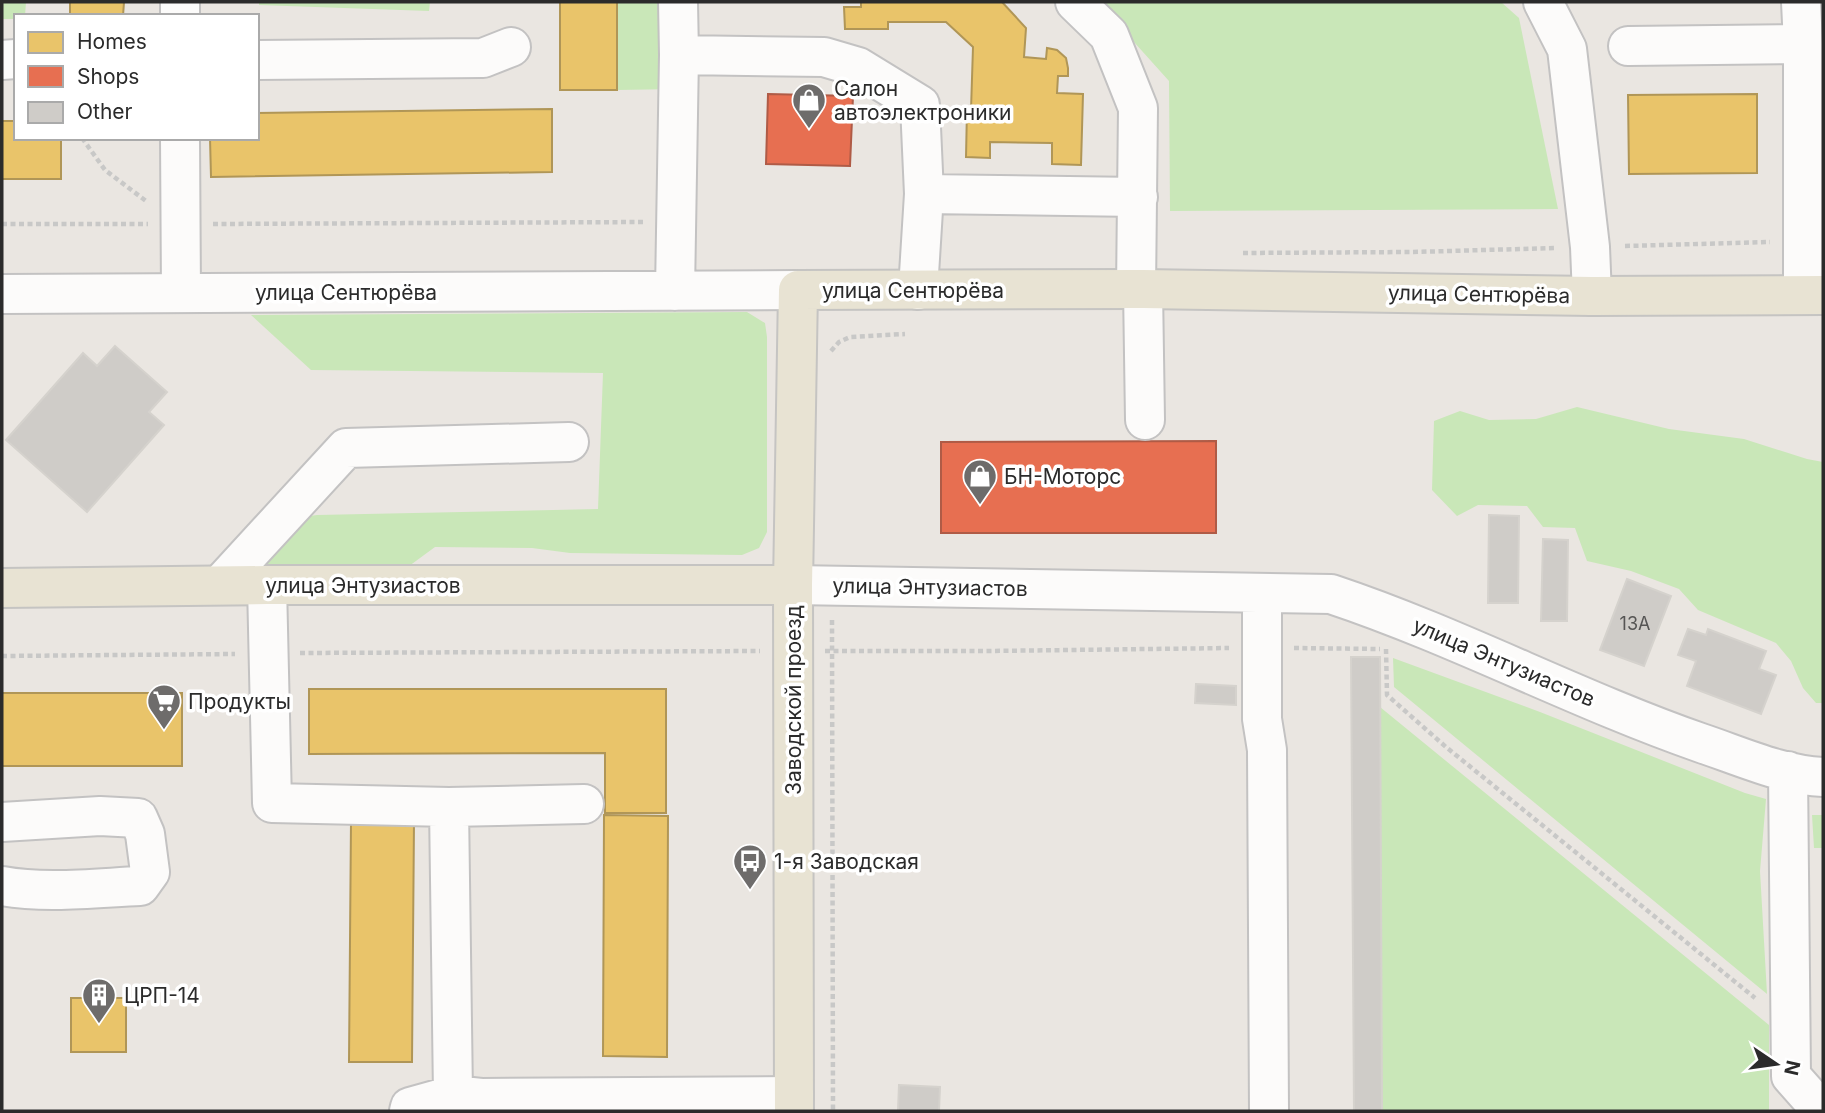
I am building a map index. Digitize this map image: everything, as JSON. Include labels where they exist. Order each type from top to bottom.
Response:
[{"type":"main road","name":"улица Сентюрёва","points":[[798,290],[1813,295]]},
{"type":"main road","name":"Заводской проезд","points":[[794,1103],[793,585],[798,290]]},
{"type":"main road","name":"улица Энтузиастов","points":[[2,587],[793,585]]},
{"type":"street","points":[[675,291],[678,2]]},
{"type":"street","points":[[1075,2],[1109,35],[1138,108],[1139,290],[1146,420]]},
{"type":"street","points":[[1544,2],[1567,49],[1590,247],[1592,296]]},
{"type":"street","points":[[1628,46],[1807,23],[1803,242],[1813,295]]},
{"type":"street","points":[[259,60],[483,58],[511,47]]},
{"type":"street","points":[[679,55],[824,57],[858,67],[920,105],[923,194],[918,290]]},
{"type":"street","points":[[180,140],[178,224],[181,293]]},
{"type":"street","points":[[923,194],[1138,197]]},
{"type":"street","name":"улица Сентюрёва","points":[[2,294],[798,290]]},
{"type":"street","points":[[220,585],[346,448],[569,442]]},
{"type":"street","points":[[267,585],[272,803],[449,807],[584,804]]},
{"type":"street","name":"улица Энтузиастов","points":[[793,585],[1331,594],[1385,612],[1657,727],[1768,766],[1806,774]]},
{"type":"street","points":[[1262,593],[1262,719],[1267,750],[1269,1111]]},
{"type":"street","points":[[1806,774],[1791,1021],[1791,1076],[1822,1111]]},
{"type":"street","points":[[449,807],[453,1096]]},
{"type":"street","points":[[2,822],[100,816],[138,818],[145,834],[150,872],[140,886],[17,889],[2,886]]},
{"type":"street","points":[[409,1111],[410,1107],[453,1096],[794,1103]]},
{"type":"path","points":[[83,140],[105,170],[178,224]]},
{"type":"path","points":[[2,224],[676,222]]},
{"type":"path","points":[[1234,253],[1413,252],[1803,242]]},
{"type":"path","points":[[828,353],[839,342],[850,337],[905,334]]},
{"type":"path","points":[[833,586],[833,1111]]},
{"type":"path","points":[[2,656],[1386,649],[1387,695],[1446,747],[1744,989],[1791,1021]]},
{"type":"green space","points":[[2,2],[26,2],[25,14],[14,14],[14,19],[2,19]]},
{"type":"green space","points":[[259,2],[430,2],[429,11],[259,5]]},
{"type":"green space","points":[[617,2],[677,2],[678,89],[617,90]]},
{"type":"green space","points":[[1098,2],[1501,2],[1519,18],[1558,209],[1170,211],[1169,81]]},
{"type":"green space","points":[[747,312],[765,323],[767,337],[767,532],[759,548],[742,555],[570,553],[532,548],[435,547],[405,569],[255,571],[303,517],[598,509],[603,373],[311,370],[251,315]]},
{"type":"green space","points":[[1577,407],[1669,429],[1744,439],[1823,462],[1823,703],[1816,703],[1803,688],[1791,661],[1776,643],[1698,610],[1679,589],[1631,571],[1587,561],[1575,528],[1543,527],[1527,506],[1478,505],[1457,516],[1432,490],[1434,421],[1460,411],[1489,420],[1536,419]]},
{"type":"green space","points":[[1393,658],[1766,799],[1760,871],[1767,994],[1394,687]]},
{"type":"green space","points":[[1380,707],[1769,1025],[1769,1111],[1382,1111]]},
{"type":"green space","points":[[1812,815],[1823,815],[1823,848],[1814,848]]},
{"type":"building: Homes","points":[[70,2],[124,2],[123,14],[70,14]]},
{"type":"building: Homes","points":[[560,2],[617,2],[617,90],[560,90]]},
{"type":"building: Homes","points":[[861,2],[1002,2],[1026,28],[1024,57],[1046,59],[1047,48],[1057,50],[1066,58],[1068,76],[1058,76],[1057,93],[1083,94],[1081,165],[1052,164],[1052,143],[990,142],[990,158],[966,157],[973,47],[946,22],[888,22],[888,29],[845,29],[844,7],[861,7]]},
{"type":"building: Homes","points":[[1757,94],[1757,173],[1629,174],[1628,95]]},
{"type":"building: Homes","points":[[552,109],[552,172],[211,177],[210,140],[259,140],[259,113]]},
{"type":"building: Homes","points":[[2,121],[14,121],[14,140],[61,140],[61,179],[2,179]]},
{"type":"building: Homes","points":[[309,689],[666,689],[666,813],[605,813],[605,753],[309,754]]},
{"type":"building: Homes","points":[[2,693],[182,693],[182,766],[2,766]]},
{"type":"building: Homes","points":[[604,815],[668,816],[667,1057],[603,1056]]},
{"type":"building: Homes","points":[[351,821],[414,821],[412,1062],[349,1062]]},
{"type":"building: Homes","name":"ЦРП-14","points":[[71,998],[126,998],[126,1052],[71,1052]]},
{"type":"building: Shops","name":"Салон автоэлектроники","points":[[768,94],[853,96],[850,166],[766,164]]},
{"type":"building: Shops","points":[[1216,441],[1216,533],[941,533],[941,442]]},
{"type":"building: Other","points":[[115,346],[167,392],[149,412],[164,425],[87,512],[6,440],[83,353],[97,366]]},
{"type":"building: Other","points":[[1489,515],[1519,516],[1518,603],[1488,603]]},
{"type":"building: Other","points":[[1543,539],[1568,540],[1567,621],[1541,621]]},
{"type":"building: Other","points":[[1627,579],[1671,596],[1644,666],[1600,650]]},
{"type":"building: Other","points":[[1688,629],[1706,635],[1708,629],[1766,651],[1759,669],[1776,675],[1761,714],[1687,686],[1696,661],[1678,655]]},
{"type":"building: Other","points":[[1351,657],[1380,657],[1382,1111],[1354,1111]]},
{"type":"building: Other","points":[[1196,684],[1236,686],[1236,705],[1195,703]]},
{"type":"building: Other","points":[[899,1085],[940,1087],[939,1111],[898,1111]]},
{"type":"place","name":"Салон автоэлектроники","points":[[809,130]]},
{"type":"place","name":"БН-Моторс","points":[[980,506]]},
{"type":"place","name":"Продукты","points":[[164,731]]},
{"type":"place","name":"1-я Заводская","points":[[750,891]]},
{"type":"place","name":"ЦРП-14","points":[[99,1025]]}]
